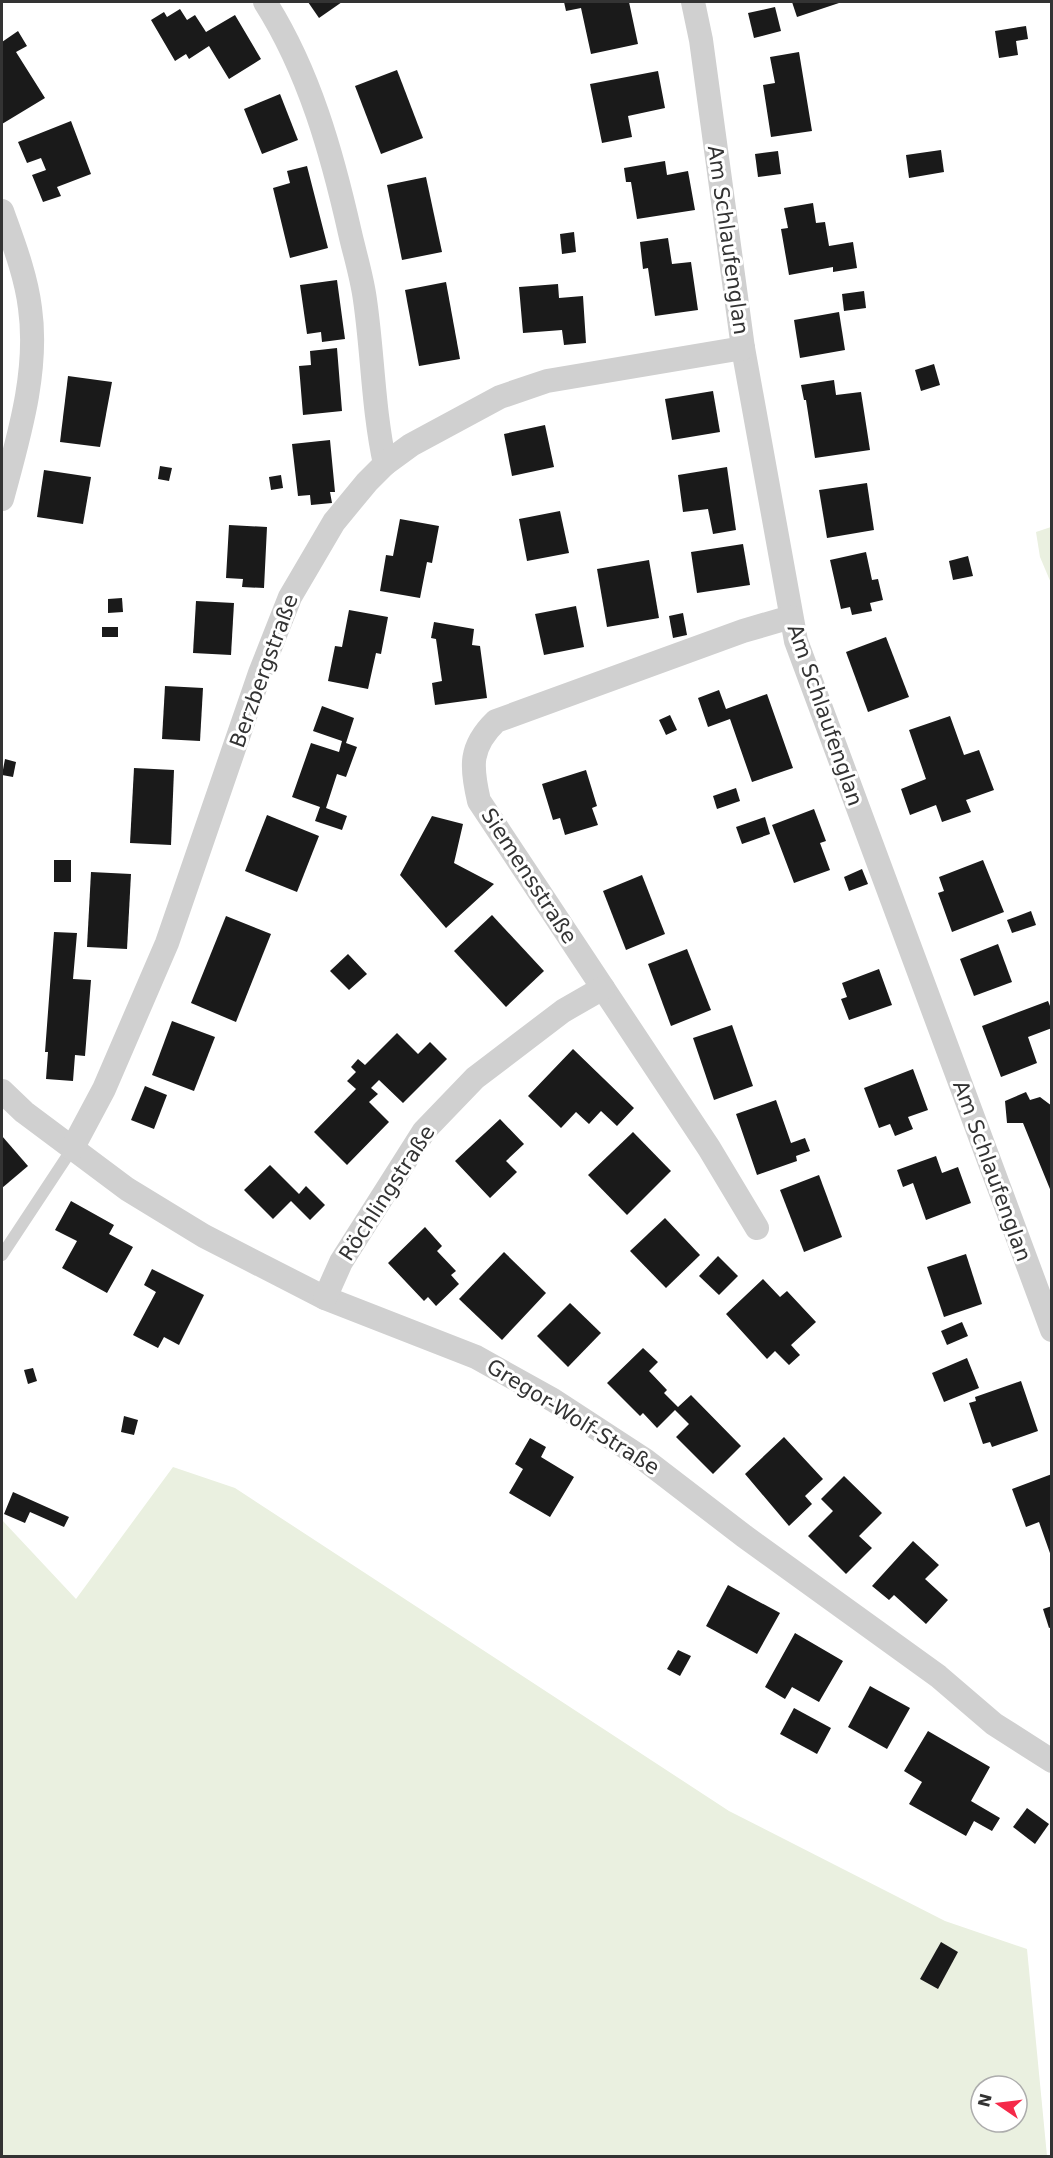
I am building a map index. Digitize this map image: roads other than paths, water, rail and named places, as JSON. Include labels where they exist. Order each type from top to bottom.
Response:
[{"type":"street","points":[[265,2],[276,19],[309,89],[339,183],[365,298],[378,429],[385,464]]},
{"type":"street","name":"Am Schlaufenglan","points":[[693,2],[701,40],[743,348],[790,617],[810,681],[1052,1330]]},
{"type":"street","points":[[2,211],[16,249],[30,308],[31,364],[17,443],[2,499]]},
{"type":"street","name":"Berzbergstraße","points":[[72,1149],[104,1089],[167,943],[260,672],[290,597],[334,522],[385,464],[464,414],[500,396],[537,384],[743,348]]},
{"type":"street","name":"Siemensstraße","points":[[757,1228],[709,1148],[479,801],[473,774],[476,749],[482,735],[496,721],[743,631],[790,617]]},
{"type":"street","name":"Röchlingstraße","points":[[326,1298],[341,1262],[424,1131],[475,1078],[563,1011],[603,988]]},
{"type":"street","name":"Gregor-Wolf-Straße","points":[[2,1091],[24,1112],[127,1190],[204,1236],[326,1298],[476,1357],[553,1400],[645,1460],[744,1536],[938,1676],[994,1724],[1052,1761]]},
{"type":"lane","points":[[2,1255],[72,1149]]}]
